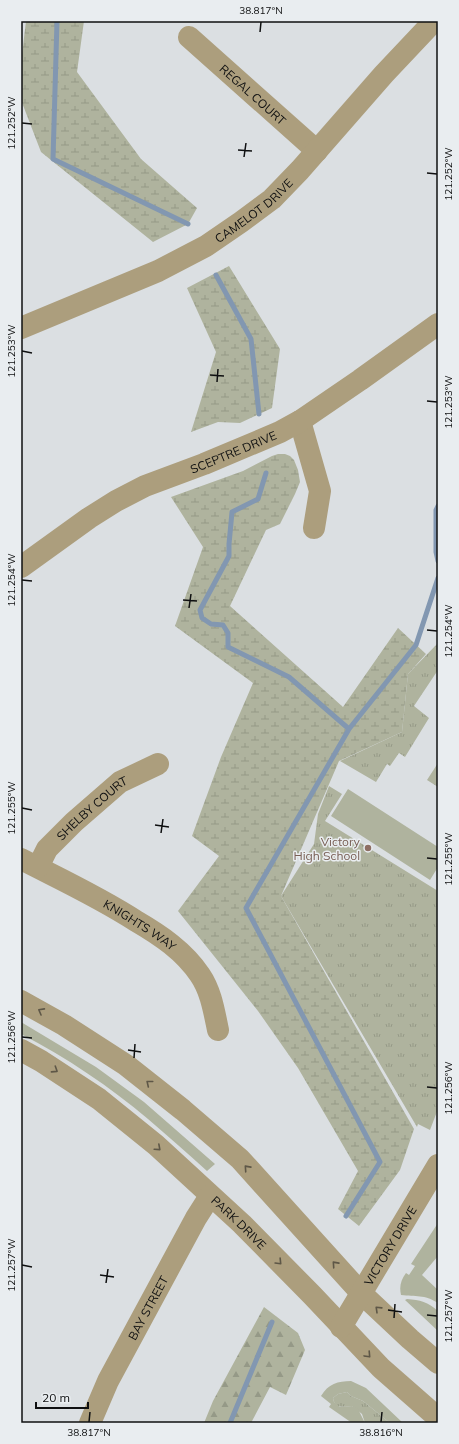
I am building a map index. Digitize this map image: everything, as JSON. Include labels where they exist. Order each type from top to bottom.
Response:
[{"type":"street","name":"CAMELOT DRIVE","points":[[21,328],[158,271],[206,246],[272,199],[317,151],[384,74],[434,21]]},
{"type":"street","name":"REGAL COURT","points":[[190,37],[317,151]]},
{"type":"street","name":"SCEPTRE DRIVE","points":[[21,567],[89,518],[116,501],[145,486],[204,464],[280,432],[300,421],[438,324]]},
{"type":"street","points":[[300,421],[320,491],[314,528]]},
{"type":"street","name":"SHELBY COURT","points":[[29,863],[44,854],[74,822],[120,782],[158,764]]},
{"type":"street","name":"KNIGHTS WAY","points":[[29,863],[118,909],[162,937],[184,955],[201,976],[212,1002],[218,1030]]},
{"type":"street","points":[[21,1001],[64,1025],[126,1064],[240,1159],[361,1292],[410,1339],[438,1363]]},
{"type":"street","name":"PARK DRIVE","points":[[21,1050],[41,1061],[99,1099],[156,1145],[242,1224],[380,1368],[438,1418]]},
{"type":"street","name":"VICTORY DRIVE","points":[[341,1327],[438,1165]]},
{"type":"street","name":"BAY STREET","points":[[90,1423],[108,1381],[196,1218],[210,1196]]},
{"type":"green space","points":[[26,21],[84,21],[77,72],[141,159],[197,208],[188,224],[153,242],[41,152],[21,100],[21,63]]},
{"type":"green space","points":[[229,266],[280,349],[272,408],[240,423],[218,422],[191,432],[216,352],[187,288]]},
{"type":"green space","points":[[278,454],[285,454],[294,460],[298,470],[300,482],[280,524],[266,530],[230,606],[343,707],[398,628],[426,654],[408,674],[402,732],[339,761],[281,896],[414,1129],[400,1170],[359,1226],[338,1209],[358,1171],[298,1068],[258,1011],[178,911],[219,856],[192,836],[221,757],[253,683],[175,626],[203,547],[171,497],[243,471]]},
{"type":"green space","points":[[438,643],[438,670],[414,706],[429,718],[405,757],[399,753],[390,766],[387,764],[376,782],[340,761],[402,732],[408,674]]},
{"type":"green space","points":[[438,763],[438,787],[427,780]]},
{"type":"green space","name":"Victory High School","points":[[329,786],[342,794],[325,821],[438,891],[438,1109],[430,1130],[418,1124],[417,1127],[281,896],[314,844],[318,814]]},
{"type":"green space","points":[[348,789],[438,847],[438,867],[430,880],[331,816]]},
{"type":"green space","points":[[21,1022],[96,1067],[144,1102],[215,1164],[207,1171],[148,1119],[118,1095],[87,1073],[21,1034]]},
{"type":"green space","points":[[438,1223],[438,1256],[422,1275],[438,1290],[438,1303],[424,1297],[401,1295],[400,1286],[403,1278],[406,1273],[409,1275],[415,1266],[411,1264]]},
{"type":"green space","points":[[407,1299],[424,1302],[431,1305],[438,1311],[438,1331],[405,1300]]},
{"type":"green space","points":[[264,1307],[298,1333],[305,1350],[286,1395],[270,1387],[251,1423],[204,1423],[213,1401]]},
{"type":"green space","points":[[351,1381],[366,1388],[403,1423],[390,1423],[363,1401],[351,1396],[347,1392],[338,1394],[333,1398],[334,1402],[340,1407],[352,1406],[358,1409],[365,1423],[352,1423],[329,1407],[331,1404],[321,1396],[324,1392],[334,1384]]},
{"type":"green space","points":[[347,1392],[351,1396],[363,1401],[390,1423],[365,1423],[362,1414],[352,1406],[338,1406],[334,1402],[333,1398],[338,1394]]},
{"type":"waterway","points":[[57,21],[53,159],[188,224]]},
{"type":"waterway","points":[[216,275],[251,339],[259,414]]},
{"type":"waterway","points":[[266,473],[258,499],[232,512],[229,556],[200,610],[202,618],[211,624],[223,625],[228,633],[228,647],[289,677],[349,729]]},
{"type":"waterway","points":[[438,506],[436,510],[436,552],[438,561]]},
{"type":"waterway","points":[[346,1216],[380,1162],[246,908],[349,729],[416,645],[438,578]]},
{"type":"waterway","points":[[230,1423],[272,1322]]},
{"type":"place","name":"Victory High School","points":[[368,848]]}]
